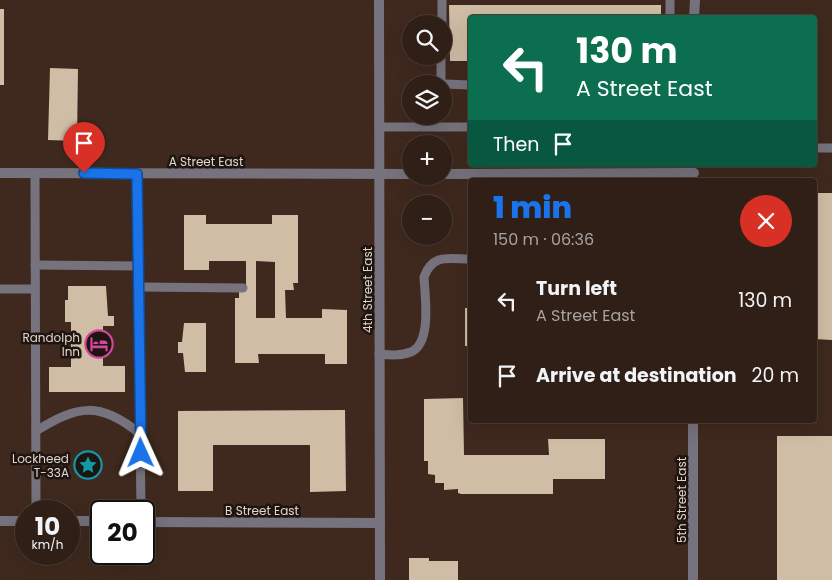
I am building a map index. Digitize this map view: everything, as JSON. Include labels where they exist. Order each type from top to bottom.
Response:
[{"type":"street","name":"4th Street East","points":[[379,0],[380,580]]},
{"type":"street","points":[[694,0],[694,15]]},
{"type":"street","name":"A Street East","points":[[0,173],[402,174]]},
{"type":"street","points":[[452,174],[694,173]]},
{"type":"street","name":"5th Street East","points":[[693,423],[693,580]]},
{"type":"street","points":[[0,521],[15,521]]},
{"type":"street","name":"B Street East","points":[[155,522],[380,523]]},
{"type":"lane","points":[[442,0],[442,15]]},
{"type":"lane","points":[[670,0],[670,15]]},
{"type":"lane","points":[[452,84],[468,85]]},
{"type":"lane","points":[[379,127],[468,127]]},
{"type":"lane","points":[[817,148],[832,148]]},
{"type":"lane","points":[[35,173],[36,500]]},
{"type":"lane","points":[[137,174],[141,500]]},
{"type":"lane","points":[[379,354],[400,355],[413,351],[422,342],[426,328],[424,277],[432,263],[440,259],[468,259]]},
{"type":"lane","points":[[35,265],[138,266]]},
{"type":"lane","points":[[139,288],[243,288]]},
{"type":"lane","points":[[0,289],[35,289]]},
{"type":"lane","points":[[36,431],[67,413],[87,410],[103,413],[124,421],[140,434]]},
{"type":"building","points":[[449,5],[661,5],[661,15],[468,15],[468,61],[452,61],[452,15],[449,15]]},
{"type":"building","points":[[0,9],[4,9],[4,85],[0,85]]},
{"type":"building","points":[[50,68],[78,69],[77,141],[48,140]]},
{"type":"building","points":[[817,193],[832,193],[832,340],[817,339]]},
{"type":"building","points":[[184,215],[206,215],[206,224],[272,224],[272,215],[298,215],[298,283],[293,283],[294,290],[285,290],[286,318],[322,318],[322,309],[347,310],[347,364],[325,364],[325,354],[258,354],[259,363],[235,363],[235,298],[239,298],[239,291],[246,291],[246,261],[209,261],[209,270],[184,270]],"holes":[[[256,261],[275,262],[275,318],[256,318]]]},
{"type":"building","points":[[68,286],[106,286],[108,316],[114,316],[114,326],[103,326],[103,366],[125,366],[125,392],[49,392],[49,367],[71,367],[71,322],[65,322],[65,300],[68,300]]},
{"type":"building","points":[[465,308],[468,308],[468,346],[465,346]]},
{"type":"building","points":[[184,323],[206,323],[206,372],[185,372],[183,353],[178,353],[178,342],[182,342]]},
{"type":"building","points":[[463,398],[464,455],[549,455],[548,439],[605,439],[605,479],[553,479],[553,494],[461,494],[458,493],[458,489],[444,490],[444,483],[435,483],[435,475],[428,474],[428,461],[424,461],[424,399]]},
{"type":"building","points":[[345,410],[346,491],[310,492],[310,445],[213,445],[213,491],[178,491],[178,411]]},
{"type":"building","points":[[777,436],[832,436],[832,580],[777,580]]},
{"type":"building","points":[[409,558],[429,558],[429,561],[458,561],[458,580],[409,580]]},
{"type":"place","name":"Randolph Inn","points":[[99,344]]},
{"type":"place","name":"Lockheed T-33A","points":[[88,465]]},
{"type":"route","points":[[84,173],[137,174],[141,453]]}]
